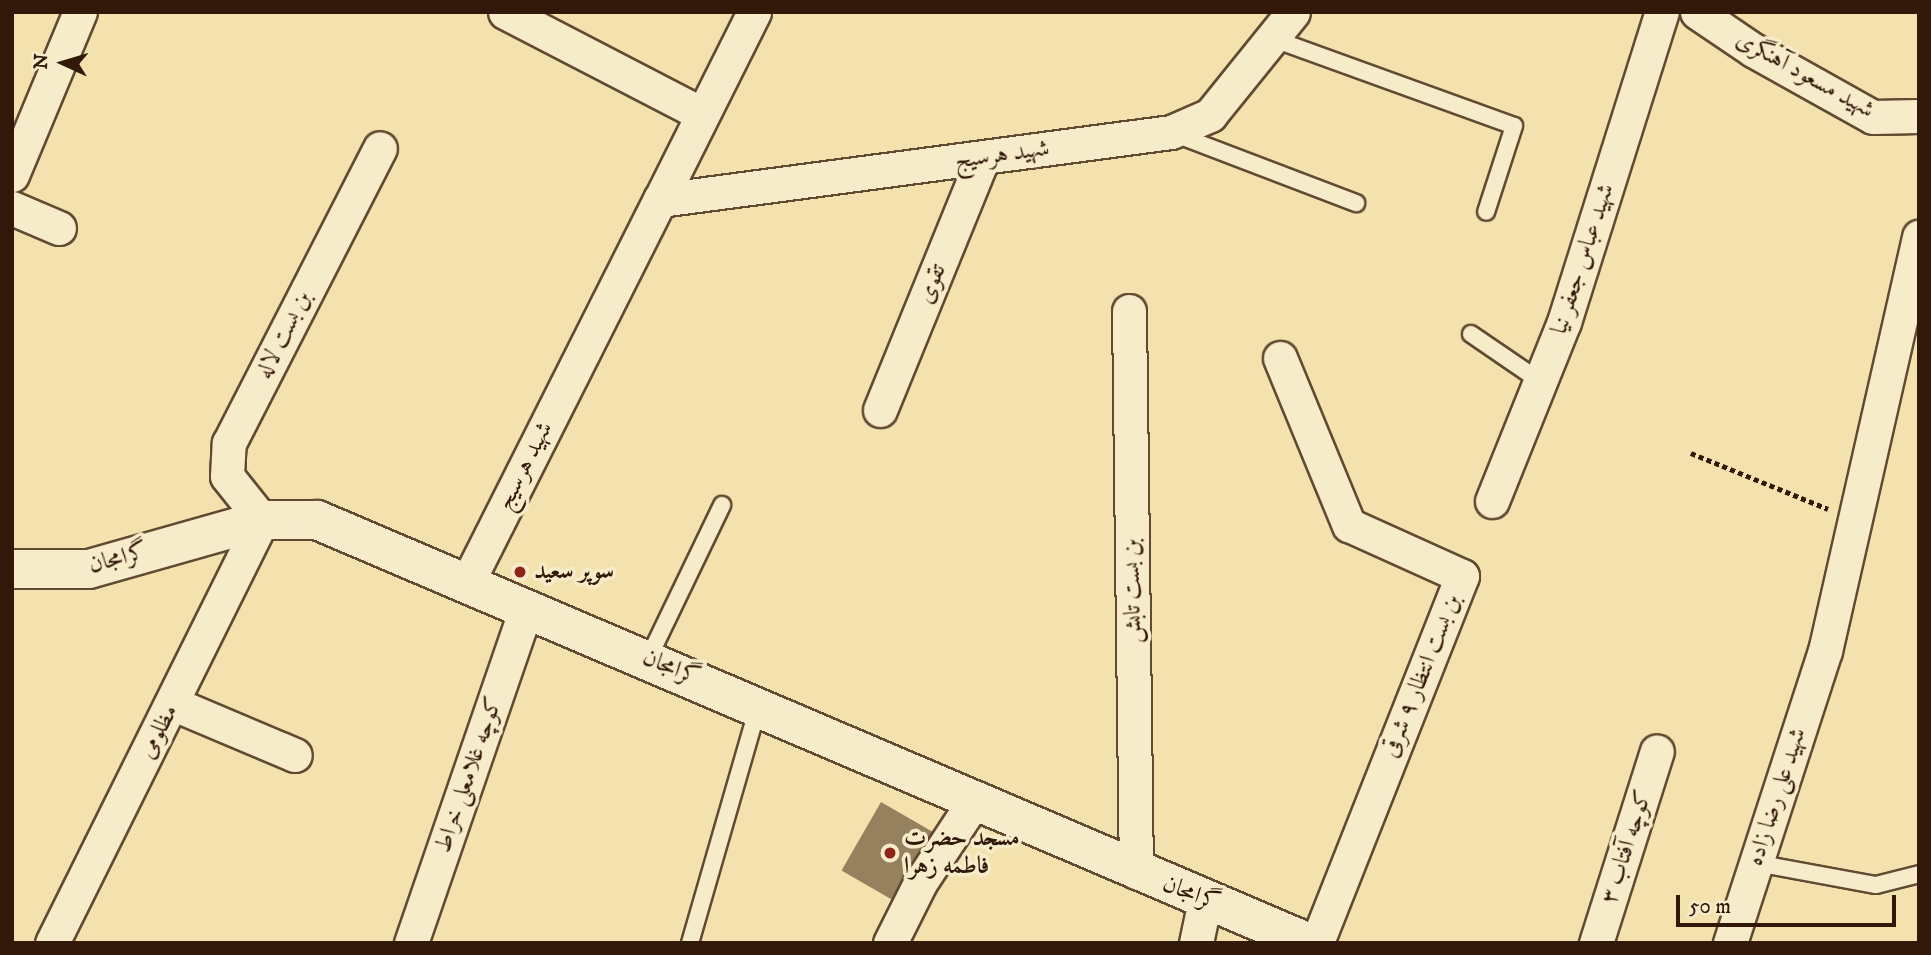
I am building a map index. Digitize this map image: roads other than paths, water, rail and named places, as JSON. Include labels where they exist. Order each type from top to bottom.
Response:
[{"type":"street","points":[[12,175],[80,12]]},
{"type":"street","points":[[505,12],[702,114]]},
{"type":"street","name":"شهید هرسیج","points":[[467,583],[754,12]]},
{"type":"street","name":"شهید هرسیج","points":[[660,200],[1171,132],[1210,116],[1293,12]]},
{"type":"street","name":"شهید عباس جعفر نیا","points":[[1492,501],[1564,322],[1662,12]]},
{"type":"street","name":"شهید مسعود آهنگری","points":[[1697,12],[1753,50],[1873,117],[1919,116]]},
{"type":"street","name":"بن بست لاله","points":[[262,520],[228,476],[229,443],[380,148]]},
{"type":"street","name":"تقوی","points":[[880,410],[983,158]]},
{"type":"street","points":[[12,208],[58,228]]},
{"type":"street","name":"شهید علی رضا زاده","points":[[1730,943],[1825,651],[1854,520],[1908,335],[1919,237]]},
{"type":"street","name":"بن بست تابش","points":[[1129,311],[1136,872]]},
{"type":"street","name":"بن بست انتظار ۹ شرقی","points":[[1280,358],[1349,525],[1462,576],[1317,943]]},
{"type":"street","name":"گرامجان","points":[[12,569],[89,569],[262,520],[317,520],[976,799],[1136,872],[1309,943]]},
{"type":"street","name":"مظلومی","points":[[52,943],[174,704],[262,520]]},
{"type":"street","name":"کوچه غلامعلی خراط","points":[[411,943],[527,607]]},
{"type":"street","points":[[174,704],[295,755]]},
{"type":"street","name":"کوچه آفتاب ۳","points":[[1597,943],[1657,751]]},
{"type":"street","points":[[890,943],[920,883],[976,799]]},
{"type":"street","points":[[1196,943],[1205,900]]},
{"type":"lane","points":[[1270,38],[1514,127],[1486,212]]},
{"type":"lane","points":[[1171,132],[1356,202]]},
{"type":"lane","points":[[1471,334],[1541,381]]},
{"type":"lane","points":[[648,659],[722,505]]},
{"type":"lane","points":[[690,943],[758,706]]},
{"type":"lane","points":[[1756,863],[1876,885],[1919,874]]},
{"type":"place","name":"سوپر سعید","points":[[520,572]]},
{"type":"place","name":"مسجد حضرت فاطمه زهرا","points":[[890,853]]}]
